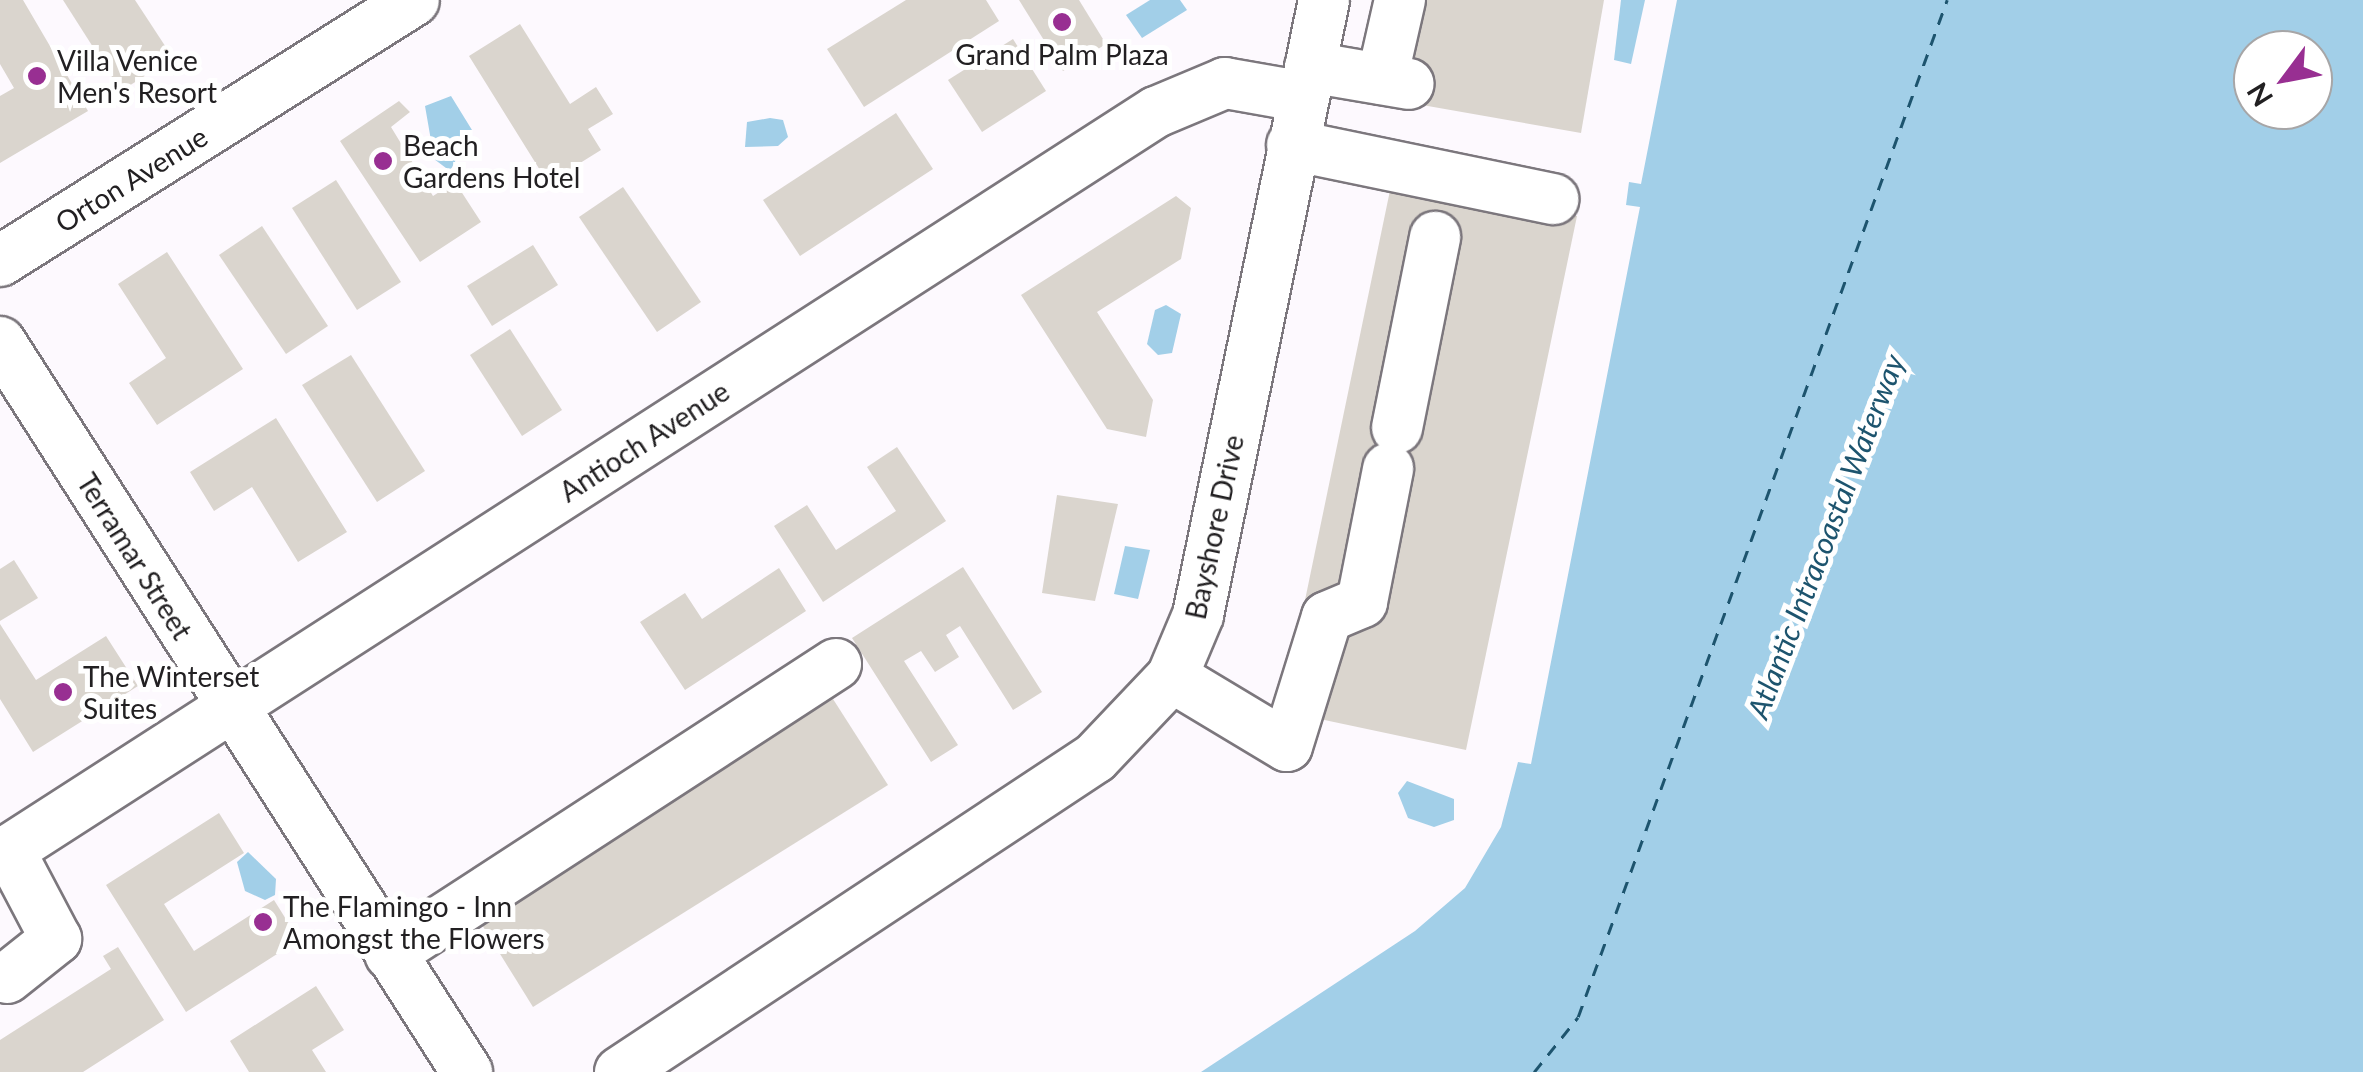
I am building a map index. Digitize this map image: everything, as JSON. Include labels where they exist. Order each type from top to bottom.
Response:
[{"type":"street","name":"Bayshore Drive","points":[[620,1072],[1094,758],[1172,677],[1198,614],[1324,0]]},
{"type":"street","name":"Antioch Avenue","points":[[4,853],[1156,112],[1225,83],[1395,82],[1400,0]]},
{"type":"street","name":"Orton Avenue","points":[[0,261],[392,6]]},
{"type":"street","points":[[1292,145],[1552,199]]},
{"type":"street","points":[[1172,677],[1287,746],[1327,617],[1362,602],[1435,237]]},
{"type":"street","name":"Terramar Street","points":[[0,342],[230,708],[467,1072]]},
{"type":"street","points":[[390,954],[836,664]]},
{"type":"street","points":[[4,853],[56,939],[6,978]]},
{"type":"water","points":[[1150,0],[1180,0],[1187,10],[1142,38],[1126,15]]},
{"type":"water","points":[[1621,0],[1645,0],[1631,64],[1614,60]]},
{"type":"water","name":"Atlantic Intracoastal Waterway","points":[[1677,0],[2363,0],[2363,1072],[1201,1072],[1415,931],[1465,888],[1501,827],[1518,762],[1531,764],[1640,207],[1626,205],[1629,182],[1641,184]]},
{"type":"water","points":[[451,96],[472,130],[450,171],[426,153],[433,152],[425,106]]},
{"type":"water","points":[[783,120],[788,137],[778,146],[745,147],[747,122]]},
{"type":"water","points":[[1166,305],[1181,314],[1172,353],[1158,355],[1147,344],[1155,310]]},
{"type":"water","points":[[1125,546],[1150,550],[1138,599],[1114,594]]},
{"type":"water","points":[[1407,781],[1454,799],[1454,820],[1434,827],[1408,818],[1398,793]]},
{"type":"water","points":[[248,852],[276,879],[275,895],[265,900],[245,891],[237,862]]},
{"type":"building","name":"Villa Venice Men's Resort","points":[[0,0],[23,0],[88,111],[0,163],[0,96],[14,88],[0,64]]},
{"type":"building","points":[[63,0],[135,0],[173,58],[121,91]]},
{"type":"building","points":[[906,0],[986,0],[999,21],[864,107],[827,49]]},
{"type":"building","name":"Grand Palm Plaza","points":[[1019,0],[1079,0],[1106,44],[1063,71]]},
{"type":"building","points":[[1424,0],[1604,0],[1581,133],[1405,102]]},
{"type":"building","points":[[520,24],[570,104],[596,87],[613,114],[588,129],[601,150],[548,183],[469,56]]},
{"type":"building","points":[[1013,39],[1046,91],[982,132],[948,80]]},
{"type":"building","name":"Beach Gardens Hotel","points":[[399,101],[410,112],[391,127],[433,196],[455,182],[481,222],[420,262],[340,141]]},
{"type":"building","points":[[896,113],[933,169],[800,256],[763,200]]},
{"type":"building","points":[[1393,176],[1577,216],[1466,750],[1282,711]]},
{"type":"building","points":[[336,180],[401,282],[357,310],[292,208]]},
{"type":"building","points":[[623,187],[701,302],[657,332],[579,217]]},
{"type":"building","points":[[1176,196],[1191,208],[1181,259],[1097,312],[1153,400],[1146,437],[1107,429],[1021,295]]},
{"type":"building","points":[[262,226],[328,326],[286,354],[219,255]]},
{"type":"building","points":[[533,245],[558,285],[492,326],[467,286]]},
{"type":"building","points":[[167,252],[243,369],[157,425],[129,383],[166,358],[118,284]]},
{"type":"building","points":[[510,329],[562,410],[522,436],[470,355]]},
{"type":"building","points":[[351,355],[425,471],[377,502],[302,385]]},
{"type":"building","points":[[276,418],[347,532],[298,562],[252,487],[214,511],[190,472]]},
{"type":"building","points":[[897,447],[946,521],[823,602],[774,526],[807,505],[836,550],[896,511],[867,467]]},
{"type":"building","points":[[1057,495],[1118,504],[1095,601],[1042,593]]},
{"type":"building","name":"The Winterset Suites","points":[[14,560],[38,598],[0,621],[0,569]]},
{"type":"building","points":[[963,567],[1042,692],[1013,710],[960,626],[946,635],[959,657],[935,672],[921,651],[904,661],[958,745],[931,762],[852,638]]},
{"type":"building","points":[[779,568],[806,611],[685,690],[640,622],[685,593],[702,619]]},
{"type":"building","name":"The Winterset Suites","points":[[0,624],[36,680],[106,636],[138,686],[33,752],[0,699]]},
{"type":"building","points":[[833,699],[888,785],[533,1007],[479,920]]},
{"type":"building","name":"The Flamingo - Inn Amongst the Flowers","points":[[219,813],[244,853],[164,904],[194,951],[274,900],[299,940],[186,1012],[106,885]]},
{"type":"building","points":[[118,947],[164,1020],[83,1072],[0,1072],[0,1040],[111,969],[103,956]]},
{"type":"building","points":[[316,986],[344,1030],[312,1050],[326,1072],[249,1072],[230,1041]]},
{"type":"ferry route","points":[[1534,1072],[1578,1017],[1947,0]]},
{"type":"place","name":"Grand Palm Plaza","points":[[1062,22]]},
{"type":"place","name":"Villa Venice Men's Resort","points":[[37,76]]},
{"type":"place","name":"Beach Gardens Hotel","points":[[383,161]]},
{"type":"place","name":"The Winterset Suites","points":[[63,692]]},
{"type":"place","name":"The Flamingo - Inn Amongst the Flowers","points":[[263,922]]}]
